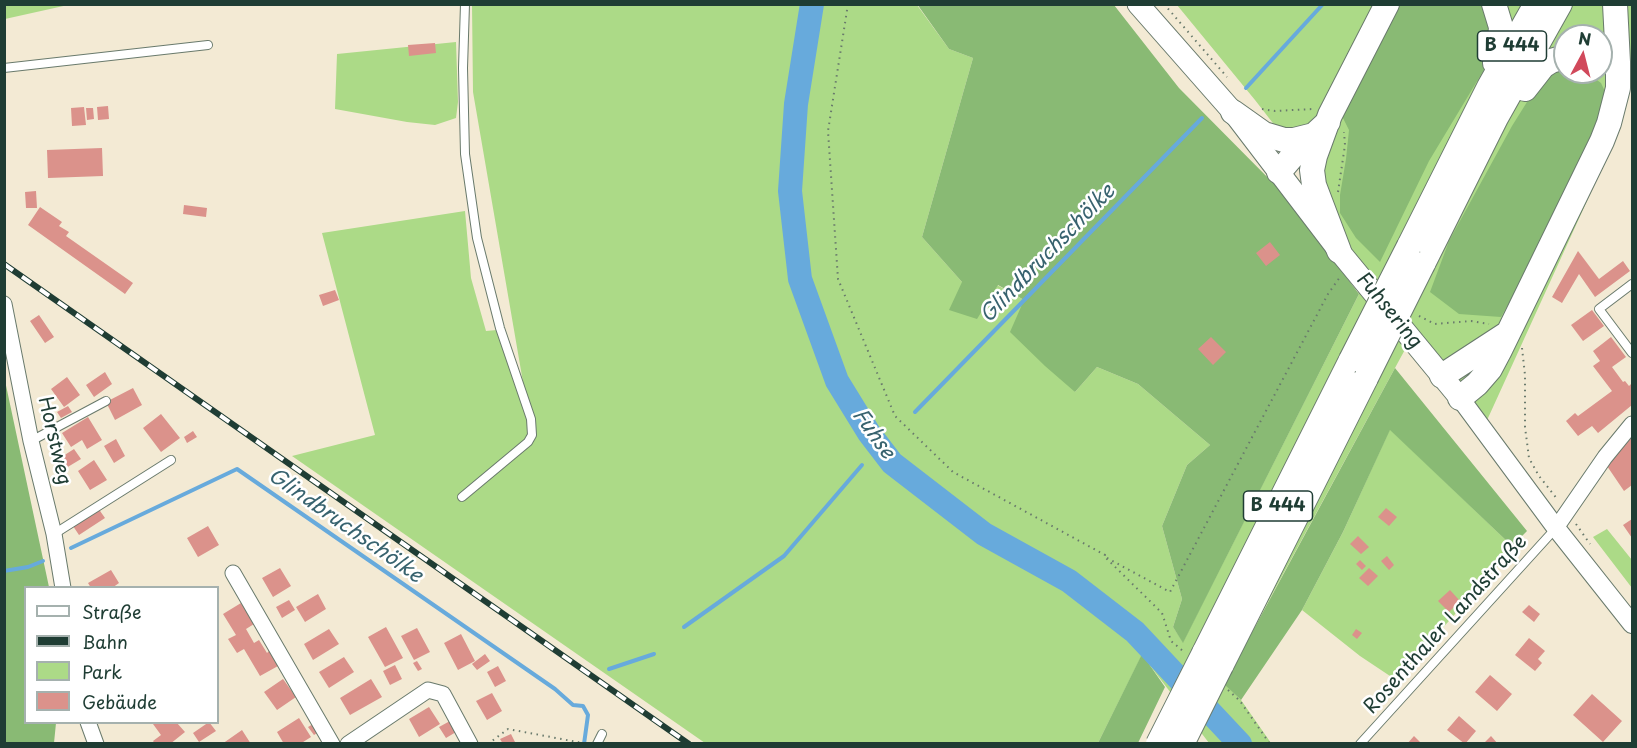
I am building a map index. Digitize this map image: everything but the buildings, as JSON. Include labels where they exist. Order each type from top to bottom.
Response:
[{"type":"highway","points":[[1279,172],[1295,171],[1303,167],[1386,4]]},
{"type":"highway","points":[[1489,87],[1500,39],[1499,16],[1494,4]]},
{"type":"highway","name":"B 444","points":[[1416,255],[1489,87],[1536,4]]},
{"type":"highway","name":"B 444","points":[[1158,744],[1212,659],[1416,255],[1560,4]]},
{"type":"highway","points":[[1460,398],[1490,369],[1602,141],[1613,107],[1619,75],[1615,4]]},
{"type":"highway","points":[[1496,118],[1511,107],[1543,66],[1553,60]]},
{"type":"highway","points":[[1611,84],[1613,107]]},
{"type":"highway","points":[[1233,112],[1264,134],[1274,138],[1294,140],[1319,138]]},
{"type":"highway","points":[[1319,138],[1312,170],[1314,185],[1344,257]]},
{"type":"highway","points":[[1442,376],[1508,333]]},
{"type":"highway","name":"B 444","points":[[1182,744],[1212,659]]},
{"type":"main road","name":"Fuhsering","points":[[1138,4],[1233,112],[1344,257],[1460,398]]},
{"type":"street","name":"Horstweg","points":[[4,304],[31,441],[54,534],[63,586]]},
{"type":"street","name":"Fuhsering","points":[[1460,398],[1556,528],[1632,624]]},
{"type":"street","points":[[1556,528],[1605,457],[1632,424]]},
{"type":"street","points":[[233,573],[332,744]]},
{"type":"street","points":[[348,744],[428,690],[443,694],[470,744]]},
{"type":"street","points":[[88,724],[96,744]]},
{"type":"lane","points":[[462,497],[528,442],[532,435],[531,419],[500,328],[477,238],[465,154],[463,68],[465,4]]},
{"type":"lane","points":[[4,68],[208,45]]},
{"type":"lane","points":[[1632,284],[1599,309],[1632,352]]},
{"type":"lane","points":[[31,441],[106,401]]},
{"type":"lane","points":[[54,534],[171,460]]},
{"type":"lane","name":"Rosenthaler Landstraße","points":[[1360,744],[1556,528]]},
{"type":"lane","points":[[597,744],[602,734]]},
{"type":"path","points":[[848,4],[828,131],[838,279],[895,416],[953,472],[1170,592],[1328,294],[1344,257]]},
{"type":"path","points":[[488,744],[508,729],[588,744]]},
{"type":"green space","points":[[5,4],[68,4],[68,5],[5,19]]},
{"type":"green space","points":[[917,4],[1114,5],[1179,88],[1283,193],[1359,294],[1183,643],[1173,627],[1182,599],[1162,526],[1187,465],[1210,445],[1138,384],[1097,367],[1075,392],[1010,332],[1024,300],[998,285],[977,319],[949,310],[962,282],[922,237],[973,58],[949,49]]},
{"type":"green space","points":[[472,5],[917,5],[949,49],[973,58],[922,237],[962,282],[997,285],[1024,300],[1075,392],[1097,367],[1138,384],[1210,445],[1187,465],[1162,526],[1182,599],[1173,627],[1183,642],[1359,294],[1327,193],[1177,5],[1632,5],[1632,70],[1618,133],[1483,429],[1408,344],[1224,683],[1241,700],[1271,743],[1209,743],[1142,655],[1098,743],[705,743],[292,456],[375,435],[322,233],[465,211],[471,278],[486,331],[497,330],[529,417],[473,92]]},
{"type":"green space","points":[[1401,5],[1486,5],[1493,21],[1488,63],[1429,161],[1380,262],[1356,238],[1340,213],[1340,195],[1349,130],[1342,116],[1389,17]]},
{"type":"green space","points":[[456,42],[458,102],[456,118],[435,125],[335,109],[337,54]]},
{"type":"green space","points":[[1553,73],[1553,84],[1601,84],[1609,100],[1596,144],[1501,317],[1459,314],[1430,292],[1449,241],[1512,126],[1542,78]]},
{"type":"green space","points":[[1395,368],[1527,531],[1512,546],[1390,430],[1343,532],[1302,610],[1241,700],[1224,684]]},
{"type":"green space","points":[[4,376],[49,586],[24,586],[24,724],[56,724],[54,743],[5,743]]},
{"type":"green space","points":[[1390,429],[1512,546],[1500,564],[1396,680],[1360,656],[1302,610],[1343,532]]},
{"type":"green space","points":[[1607,529],[1632,560],[1632,588],[1593,537]]},
{"type":"green space","points":[[1142,654],[1165,687],[1138,743],[1098,743]]},
{"type":"waterway","name":"Fuhse","points":[[812,4],[796,104],[790,191],[800,279],[837,381],[869,433],[892,463],[984,534],[1069,581],[1135,632],[1240,744]]},
{"type":"waterway","name":"Glindbruchschölke","points":[[1246,88],[1323,4]]},
{"type":"waterway","name":"Glindbruchschölke","points":[[915,412],[1202,118]]},
{"type":"waterway","name":"Glindbruchschölke","points":[[684,627],[784,556],[862,465]]},
{"type":"waterway","name":"Glindbruchschölke","points":[[71,548],[237,469],[555,689],[573,705],[583,706]]},
{"type":"waterway","name":"Glindbruchschölke","points":[[4,571],[28,567],[43,561]]},
{"type":"waterway","name":"Glindbruchschölke","points":[[609,669],[654,654]]},
{"type":"waterway","points":[[583,706],[588,715],[584,744]]},
{"type":"railway","points":[[4,264],[689,744]]}]
